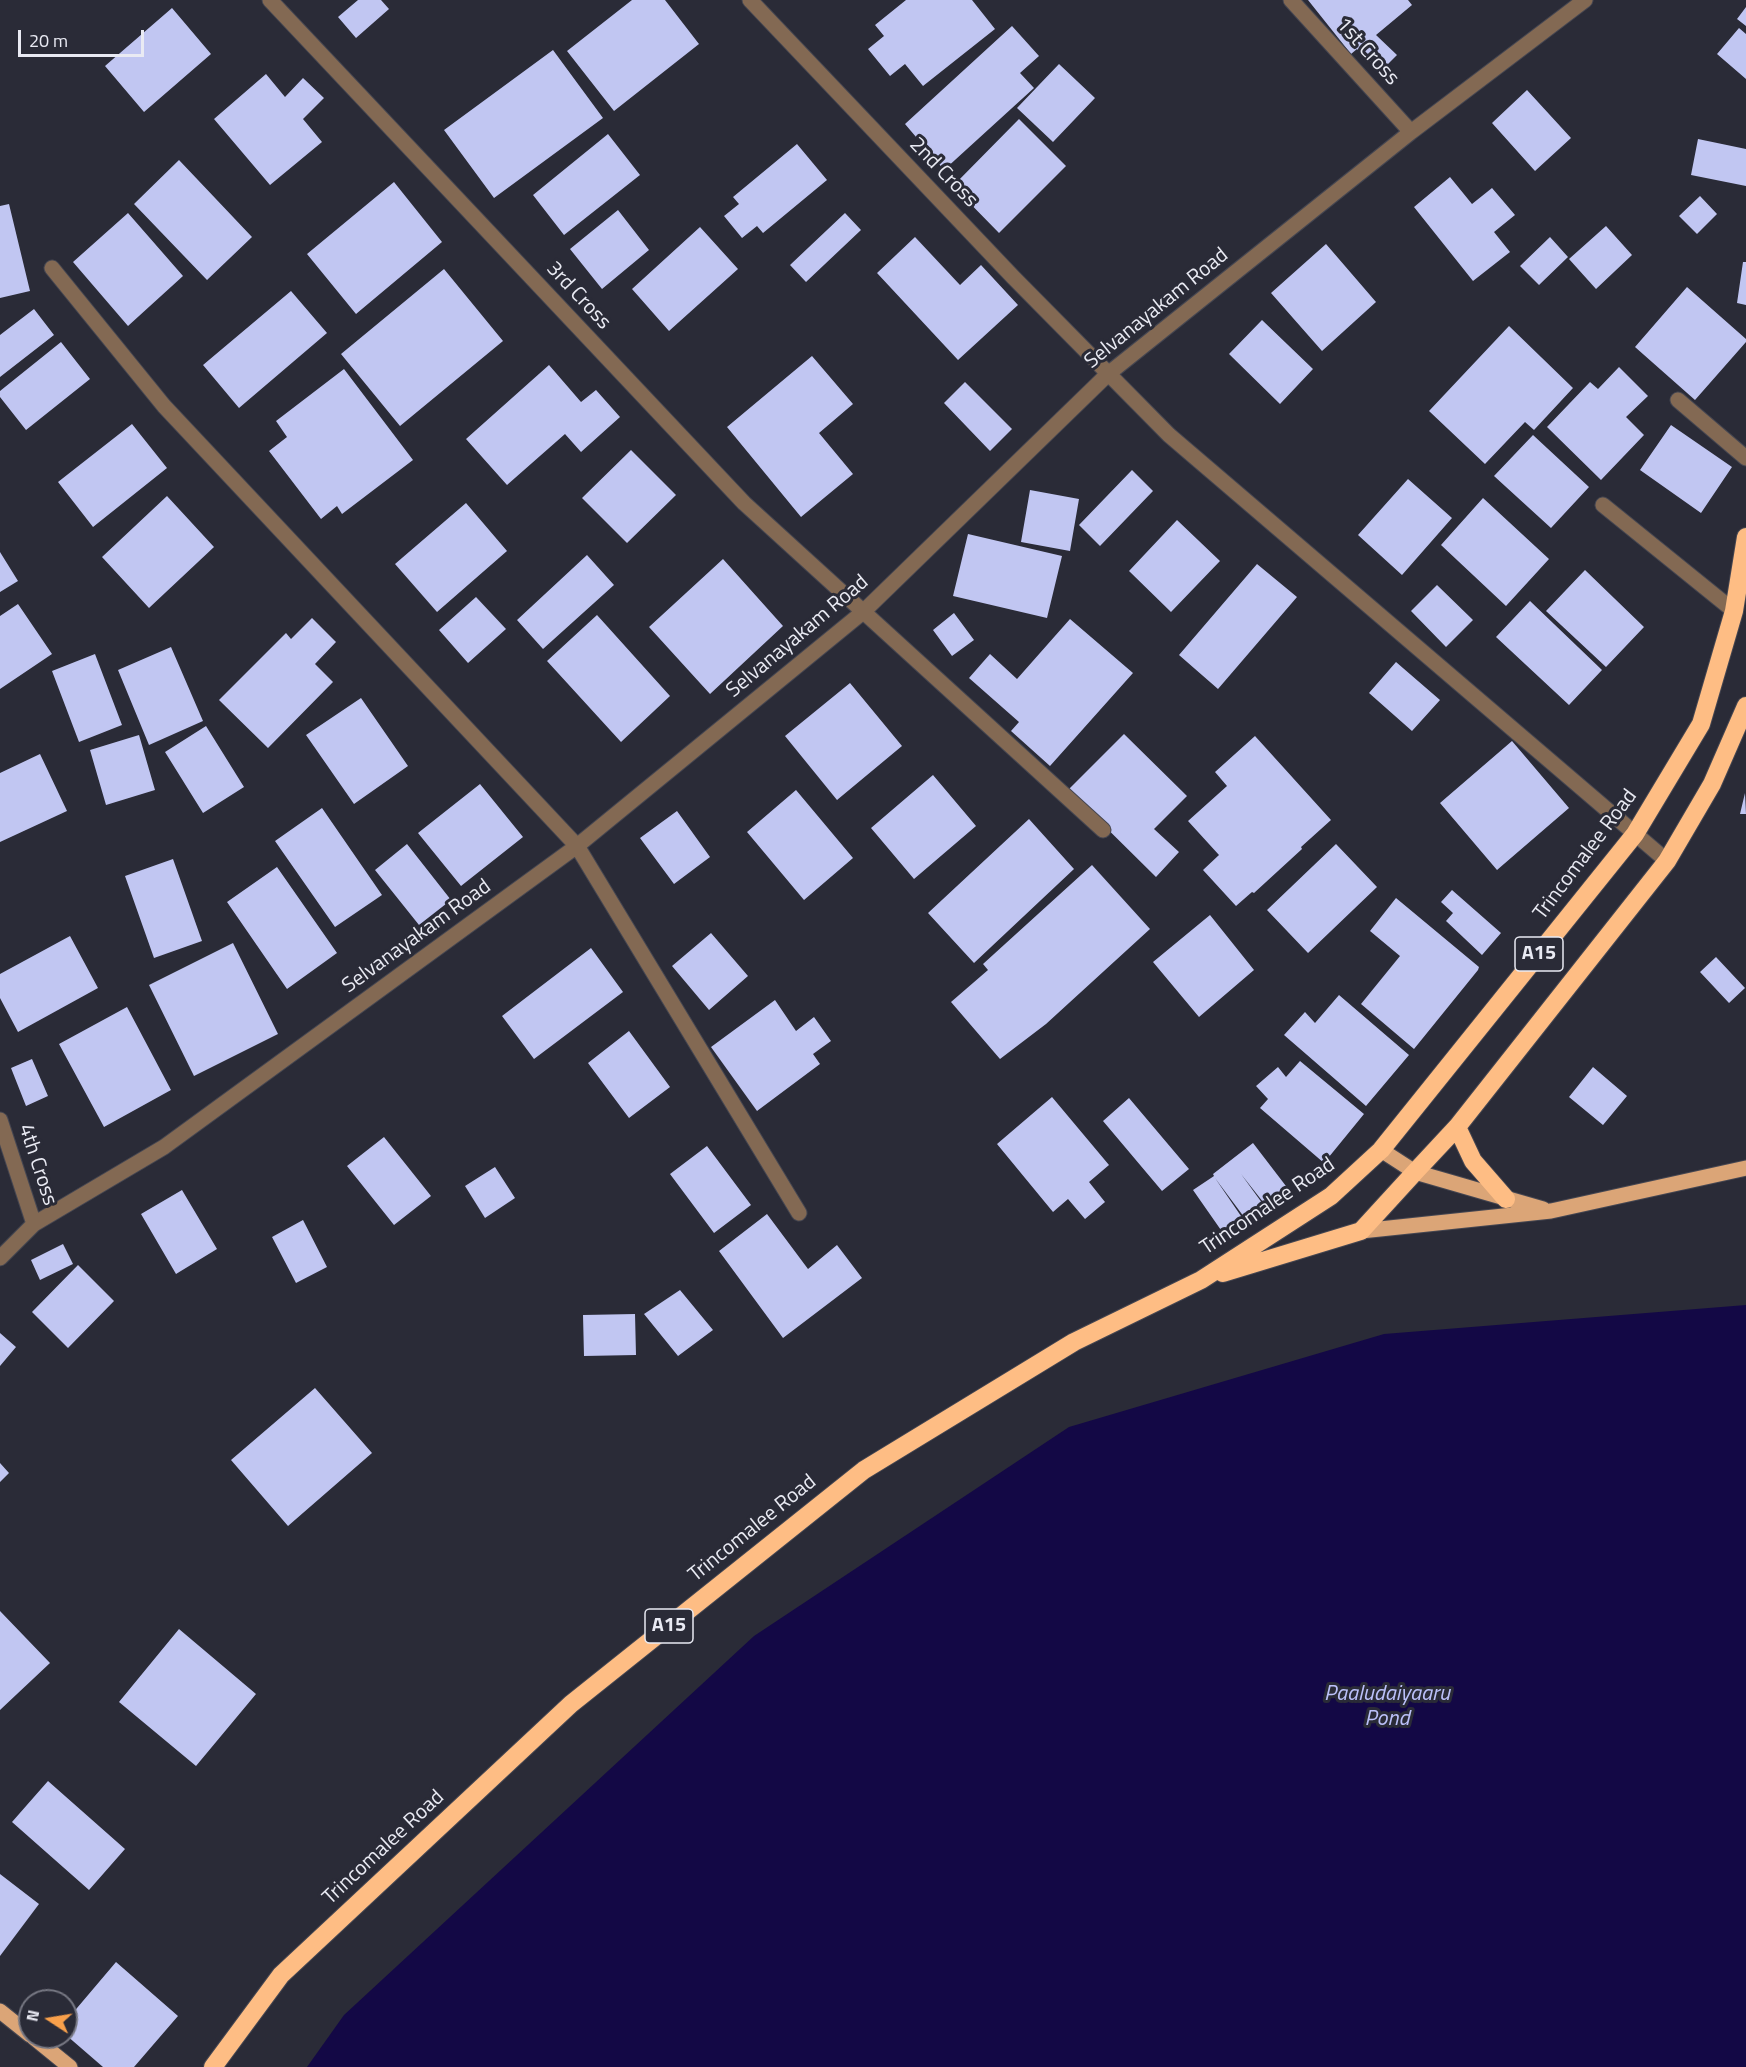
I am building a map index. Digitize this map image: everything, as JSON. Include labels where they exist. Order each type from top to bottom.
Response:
[{"type":"highway","name":"Trincomalee Road","points":[[213,2067],[282,1975],[571,1704],[864,1470],[1074,1342],[1201,1280],[1331,1196],[1381,1150],[1635,834],[1701,724],[1734,612],[1746,537]]},
{"type":"highway","name":"Trincomalee Road","points":[[1201,1280],[1360,1231],[1457,1127],[1667,861],[1712,784],[1746,706]]},
{"type":"highway","points":[[1457,1127],[1473,1161],[1506,1199]]},
{"type":"main road","points":[[1381,1150],[1415,1172],[1551,1211]]},
{"type":"main road","points":[[1360,1231],[1551,1211],[1746,1168]]},
{"type":"main road","points":[[0,2011],[18,2026]]},
{"type":"main road","points":[[47,2049],[70,2067]]},
{"type":"street","name":"3rd Cross","points":[[270,0],[744,503],[1103,830]]},
{"type":"street","name":"2nd Cross","points":[[750,0],[1013,277],[1169,435],[1667,861]]},
{"type":"street","name":"1st Cross","points":[[1292,0],[1411,132]]},
{"type":"street","name":"Selvanayakam Road","points":[[0,1258],[34,1224],[164,1147],[577,846],[863,612],[1108,374],[1411,132],[1585,0]]},
{"type":"street","points":[[52,268],[164,406],[577,846],[799,1213]]},
{"type":"street","points":[[1678,400],[1746,458]]},
{"type":"street","points":[[1603,505],[1734,612]]},
{"type":"street","name":"4th Cross","points":[[0,1120],[34,1224]]},
{"type":"water","name":"Paaludaiyaaru Pond","points":[[1746,1305],[1746,2067],[307,2067],[344,2015],[754,1636],[1069,1427],[1384,1334]]},
{"type":"building","points":[[358,0],[381,0],[389,9],[356,38],[338,17]]},
{"type":"building","points":[[632,0],[665,0],[699,44],[614,111],[567,51]]},
{"type":"building","points":[[906,0],[972,0],[995,29],[923,86],[905,64],[890,76],[868,49],[884,36],[875,25]]},
{"type":"building","points":[[1308,0],[1408,0],[1412,5],[1376,35],[1397,55],[1380,72],[1357,49],[1351,54]]},
{"type":"building","points":[[1746,7],[1746,26],[1737,19]]},
{"type":"building","points":[[172,8],[211,54],[144,112],[105,66]]},
{"type":"building","points":[[1012,26],[1039,56],[1020,73],[1034,88],[944,170],[905,124]]},
{"type":"building","points":[[1739,28],[1746,34],[1746,79],[1717,54]]},
{"type":"building","points":[[553,50],[603,118],[494,198],[444,130]]},
{"type":"building","points":[[1059,64],[1095,98],[1053,142],[1017,108]]},
{"type":"building","points":[[266,74],[285,97],[303,78],[324,98],[303,119],[322,142],[270,185],[214,119]]},
{"type":"building","points":[[1527,90],[1571,138],[1535,171],[1492,123]]},
{"type":"building","points":[[1019,119],[1066,166],[999,233],[953,186]]},
{"type":"building","points":[[608,134],[640,175],[564,235],[533,195]]},
{"type":"building","points":[[1698,139],[1746,149],[1746,186],[1691,175]]},
{"type":"building","points":[[797,144],[827,180],[763,233],[757,226],[742,238],[724,216],[739,204],[733,197]]},
{"type":"building","points":[[179,160],[252,237],[207,280],[134,204]]},
{"type":"building","points":[[1450,177],[1472,204],[1492,188],[1515,215],[1494,232],[1510,252],[1473,281],[1414,207]]},
{"type":"building","points":[[394,182],[442,242],[356,314],[307,254]]},
{"type":"building","points":[[1700,196],[1717,214],[1697,234],[1679,216]]},
{"type":"building","points":[[9,204],[30,291],[0,298],[0,206]]},
{"type":"building","points":[[618,210],[649,250],[602,289],[570,249]]},
{"type":"building","points":[[128,213],[183,276],[128,326],[73,262]]},
{"type":"building","points":[[845,213],[861,230],[806,282],[790,265]]},
{"type":"building","points":[[1606,226],[1632,255],[1596,289],[1569,259]]},
{"type":"building","points":[[700,227],[738,269],[669,331],[632,289]]},
{"type":"building","points":[[915,237],[960,285],[981,265],[1018,305],[958,360],[877,273]]},
{"type":"building","points":[[1550,237],[1568,257],[1539,285],[1520,266]]},
{"type":"building","points":[[1326,244],[1376,302],[1322,351],[1271,293]]},
{"type":"building","points":[[1743,262],[1746,262],[1746,305],[1737,303]]},
{"type":"building","points":[[444,269],[503,341],[400,426],[341,354]]},
{"type":"building","points":[[1687,287],[1746,339],[1746,342],[1695,400],[1635,347]]},
{"type":"building","points":[[291,291],[327,333],[239,408],[203,365]]},
{"type":"building","points":[[34,309],[54,335],[0,377],[0,335]]},
{"type":"building","points":[[1262,320],[1313,369],[1280,404],[1229,354]]},
{"type":"building","points":[[1509,326],[1573,388],[1534,430],[1525,422],[1485,464],[1429,411]]},
{"type":"building","points":[[61,342],[90,379],[26,430],[0,397],[0,391]]},
{"type":"building","points":[[812,356],[853,404],[819,433],[853,474],[801,517],[727,427]]},
{"type":"building","points":[[549,365],[581,402],[596,390],[620,417],[581,452],[565,434],[507,485],[466,439]]},
{"type":"building","points":[[1619,367],[1648,396],[1626,417],[1644,435],[1601,480],[1547,427],[1590,382],[1598,389]]},
{"type":"building","points":[[344,369],[413,460],[342,514],[337,506],[321,519],[269,451],[287,437],[276,421]]},
{"type":"building","points":[[965,382],[1012,429],[990,451],[944,403]]},
{"type":"building","points":[[132,424],[167,468],[93,527],[58,482]]},
{"type":"building","points":[[1671,425],[1732,467],[1701,513],[1640,470]]},
{"type":"building","points":[[1533,435],[1589,487],[1551,528],[1494,476]]},
{"type":"building","points":[[631,450],[676,495],[627,543],[582,498]]},
{"type":"building","points":[[1132,470],[1153,491],[1100,546],[1079,525]]},
{"type":"building","points":[[1408,479],[1452,518],[1402,575],[1358,535]]},
{"type":"building","points":[[1030,490],[1079,499],[1070,551],[1021,542]]},
{"type":"building","points":[[167,496],[214,547],[149,608],[102,557]]},
{"type":"building","points":[[1483,498],[1549,559],[1506,606],[1441,545]]},
{"type":"building","points":[[466,503],[507,551],[437,612],[395,564]]},
{"type":"building","points":[[1177,520],[1220,561],[1171,612],[1129,571]]},
{"type":"building","points":[[968,534],[1062,556],[1047,618],[953,596]]},
{"type":"building","points":[[0,552],[18,581],[0,592]]},
{"type":"building","points":[[587,555],[614,585],[543,649],[517,620]]},
{"type":"building","points":[[723,559],[783,626],[710,694],[649,627]]},
{"type":"building","points":[[1257,564],[1297,597],[1218,689],[1179,655]]},
{"type":"building","points":[[1585,570],[1644,627],[1606,667],[1546,611]]},
{"type":"building","points":[[1437,585],[1473,620],[1446,647],[1411,611]]},
{"type":"building","points":[[476,597],[506,629],[468,663],[439,630]]},
{"type":"building","points":[[1530,601],[1602,670],[1569,705],[1496,637]]},
{"type":"building","points":[[18,604],[52,654],[0,689],[0,616]]},
{"type":"building","points":[[954,613],[974,640],[952,656],[933,630]]},
{"type":"building","points":[[597,615],[670,696],[621,742],[547,661]]},
{"type":"building","points":[[312,618],[336,642],[315,664],[333,682],[268,748],[219,700],[286,633],[291,639]]},
{"type":"building","points":[[1070,619],[1133,673],[1050,766],[1011,731],[1019,722],[969,678],[990,654],[1017,679]]},
{"type":"building","points":[[171,647],[203,721],[149,745],[118,670]]},
{"type":"building","points":[[95,654],[122,725],[79,742],[52,671]]},
{"type":"building","points":[[1396,662],[1440,700],[1412,731],[1369,693]]},
{"type":"building","points":[[850,683],[902,746],[837,800],[785,736]]},
{"type":"building","points":[[361,698],[408,766],[354,804],[306,735]]},
{"type":"building","points":[[206,726],[244,787],[203,813],[165,752]]},
{"type":"building","points":[[1124,734],[1187,796],[1154,829],[1179,852],[1156,877],[1068,790]]},
{"type":"building","points":[[139,735],[155,790],[106,805],[90,750]]},
{"type":"building","points":[[1255,736],[1331,820],[1254,893],[1252,892],[1236,906],[1203,870],[1219,855],[1188,821],[1227,786],[1215,772]]},
{"type":"building","points":[[1512,741],[1569,808],[1497,870],[1440,803]]},
{"type":"building","points":[[40,754],[67,811],[0,842],[0,773]]},
{"type":"building","points":[[933,775],[976,826],[914,879],[871,828]]},
{"type":"building","points":[[480,784],[523,837],[461,886],[418,833]]},
{"type":"building","points":[[796,790],[853,858],[804,900],[747,832]]},
{"type":"building","points":[[1745,793],[1746,814],[1740,814]]},
{"type":"building","points":[[322,808],[382,895],[335,927],[275,841]]},
{"type":"building","points":[[677,811],[710,857],[674,884],[640,838]]},
{"type":"building","points":[[1029,819],[1074,869],[974,963],[928,913]]},
{"type":"building","points":[[407,844],[451,900],[419,925],[375,870]]},
{"type":"building","points":[[1336,844],[1377,887],[1308,953],[1267,910]]},
{"type":"building","points":[[173,859],[202,941],[154,958],[125,876]]},
{"type":"building","points":[[1092,865],[1150,929],[1046,1024],[1000,1059],[951,1002],[988,970],[983,964]]},
{"type":"building","points":[[277,867],[337,953],[287,989],[227,902]]},
{"type":"building","points":[[1452,890],[1501,933],[1482,955],[1446,921],[1453,913],[1441,902]]},
{"type":"building","points":[[1396,898],[1479,967],[1414,1049],[1361,1004],[1400,956],[1370,931]]},
{"type":"building","points":[[1210,915],[1254,970],[1199,1017],[1153,962]]},
{"type":"building","points":[[711,933],[748,976],[709,1010],[672,966]]},
{"type":"building","points":[[70,936],[98,988],[18,1032],[0,998],[0,974]]},
{"type":"building","points":[[233,943],[278,1034],[194,1076],[149,985]]},
{"type":"building","points":[[591,948],[623,992],[534,1059],[502,1016]]},
{"type":"building","points":[[1716,957],[1745,988],[1729,1003],[1700,972]]},
{"type":"building","points":[[1339,995],[1409,1055],[1366,1106],[1284,1035],[1305,1012],[1315,1023]]},
{"type":"building","points":[[775,1000],[796,1031],[814,1017],[831,1041],[813,1054],[820,1064],[757,1111],[711,1047]]},
{"type":"building","points":[[127,1007],[171,1090],[104,1127],[59,1044]]},
{"type":"building","points":[[629,1031],[670,1087],[629,1118],[588,1063]]},
{"type":"building","points":[[32,1059],[48,1096],[26,1106],[11,1068]]},
{"type":"building","points":[[1300,1061],[1364,1114],[1324,1163],[1260,1108],[1268,1099],[1256,1086],[1278,1067],[1286,1077]]},
{"type":"building","points":[[1593,1067],[1627,1096],[1603,1125],[1569,1097]]},
{"type":"building","points":[[1052,1097],[1109,1165],[1089,1182],[1105,1202],[1085,1219],[1068,1199],[1053,1212],[997,1144]]},
{"type":"building","points":[[1129,1098],[1189,1169],[1162,1191],[1103,1121]]},
{"type":"building","points":[[384,1137],[431,1196],[394,1225],[347,1166]]},
{"type":"building","points":[[1253,1143],[1289,1190],[1267,1207],[1241,1174],[1265,1207],[1247,1221],[1215,1178],[1243,1219],[1223,1233],[1193,1190],[1214,1176],[1213,1174]]},
{"type":"building","points":[[707,1146],[751,1205],[714,1233],[670,1174]]},
{"type":"building","points":[[495,1167],[515,1198],[485,1218],[465,1186]]},
{"type":"building","points":[[182,1190],[217,1249],[176,1274],[141,1214]]},
{"type":"building","points":[[767,1214],[808,1269],[837,1245],[862,1278],[783,1338],[719,1251]]},
{"type":"building","points":[[303,1220],[327,1267],[296,1283],[272,1237]]},
{"type":"building","points":[[63,1244],[73,1264],[40,1280],[31,1260]]},
{"type":"building","points":[[78,1265],[114,1301],[68,1348],[32,1312]]},
{"type":"building","points":[[680,1290],[713,1330],[678,1356],[644,1314]]},
{"type":"building","points":[[635,1314],[636,1355],[584,1356],[583,1315]]},
{"type":"building","points":[[0,1333],[16,1347],[0,1366]]},
{"type":"building","points":[[315,1388],[372,1453],[288,1526],[231,1460]]},
{"type":"building","points":[[0,1463],[9,1473],[0,1482]]},
{"type":"building","points":[[0,1611],[50,1663],[0,1710]]},
{"type":"building","points":[[179,1629],[256,1694],[196,1766],[119,1702]]},
{"type":"building","points":[[48,1781],[125,1849],[89,1890],[12,1822]]},
{"type":"building","points":[[0,1874],[39,1904],[0,1956]]},
{"type":"building","points":[[116,1962],[178,2016],[134,2067],[103,2067],[78,2045],[78,2007]]}]
